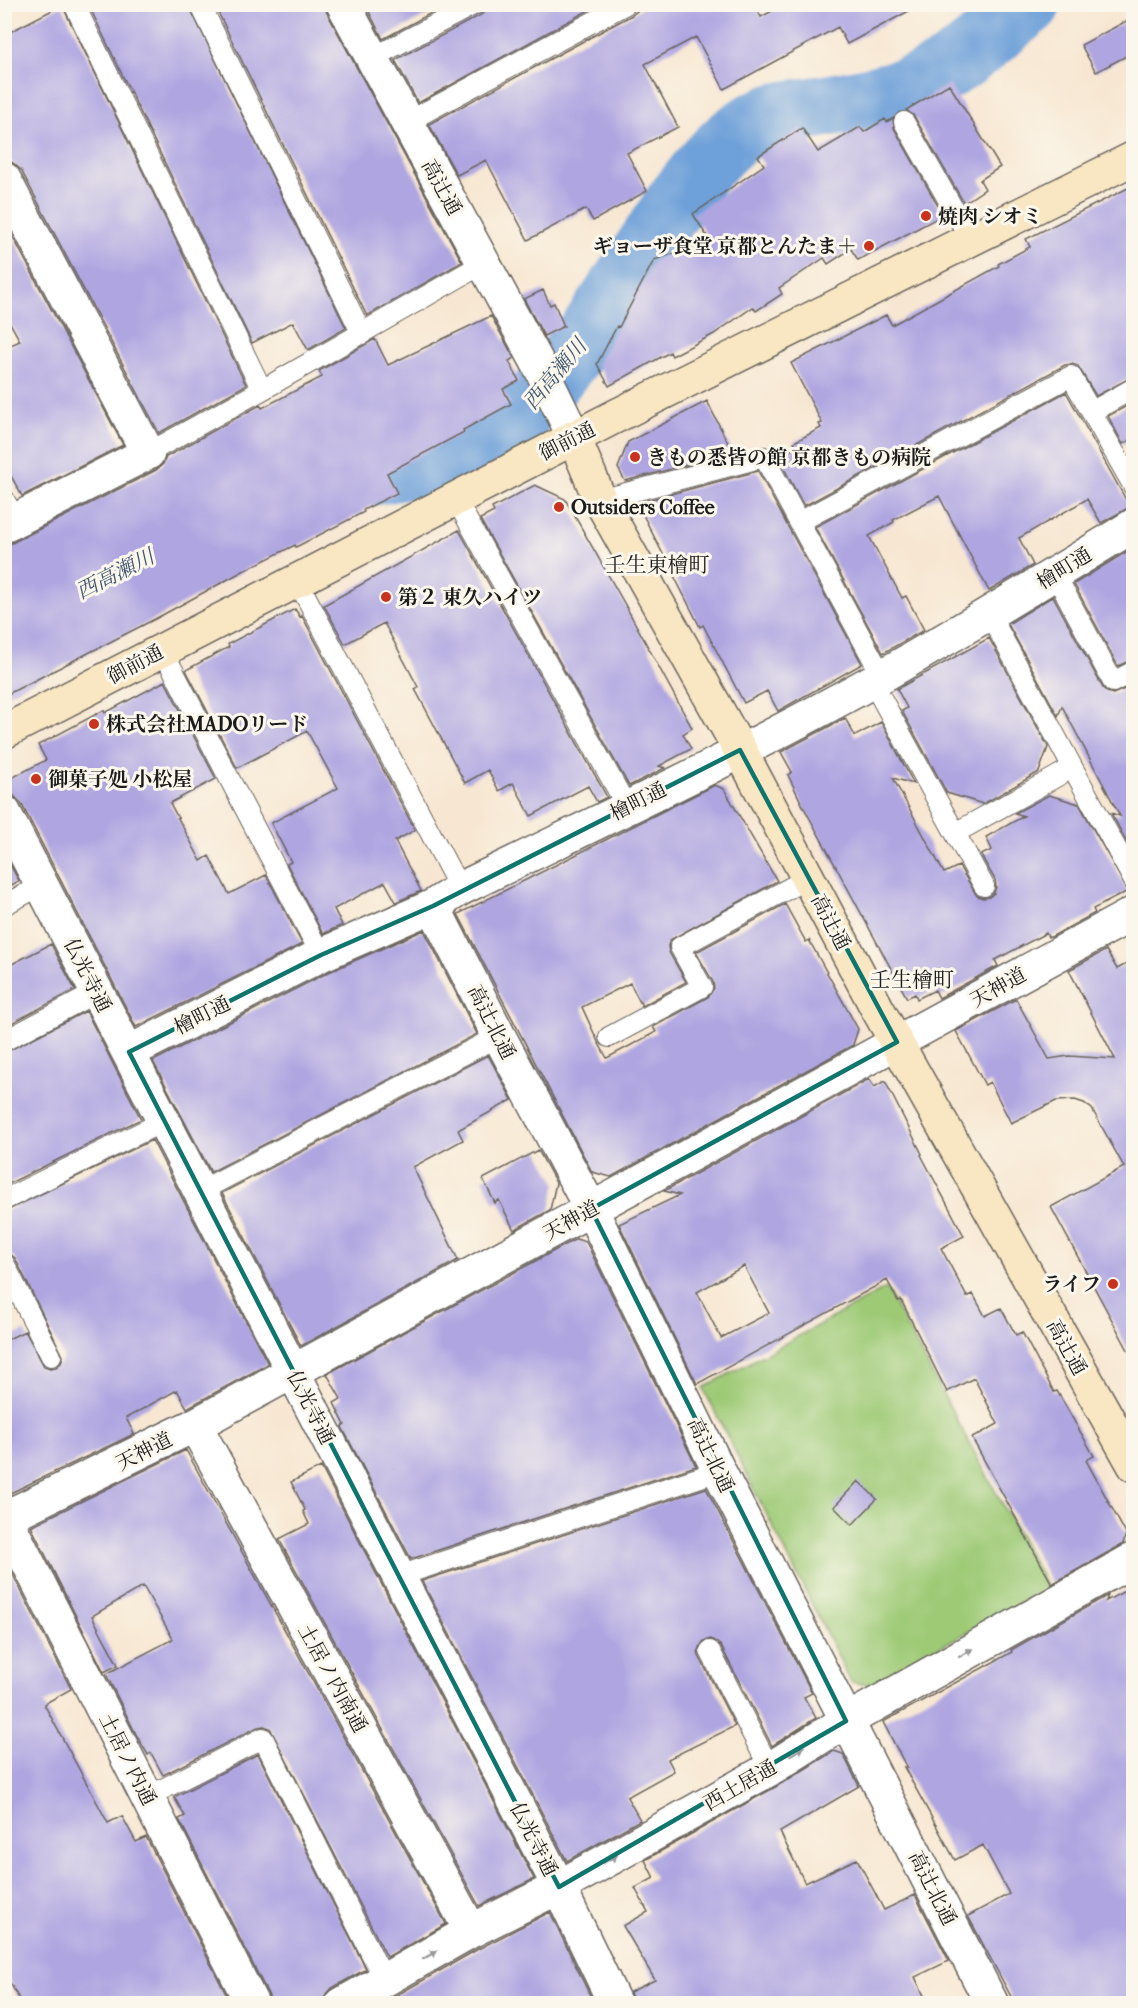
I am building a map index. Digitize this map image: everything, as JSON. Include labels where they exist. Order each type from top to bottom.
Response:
[{"type":"street","name":"高辻通","points":[[343,4],[559,403],[600,500],[740,750],[897,1042],[1134,1465]]},
{"type":"street","name":"御前通","points":[[4,732],[574,437],[1134,158]]},
{"type":"street","points":[[4,179],[148,453],[8,515]]},
{"type":"street","name":"檜町通","points":[[129,1052],[321,955],[433,906],[460,889],[627,807],[877,679],[990,615],[1134,525]]},
{"type":"street","name":"仏光寺通","points":[[4,812],[559,1887],[615,2004]]},
{"type":"street","name":"高辻北通","points":[[433,906],[591,1209],[719,1471],[992,2004]]},
{"type":"street","name":"天神道","points":[[5,1517],[195,1425],[1134,912]]},
{"type":"street","name":"土居ノ内南通","points":[[195,1425],[471,1931]]},
{"type":"street","name":"土居ノ内通","points":[[5,1517],[252,2004]]},
{"type":"street","name":"西土居通","points":[[342,2004],[471,1931],[559,1887],[770,1768],[846,1721],[1134,1559]]},
{"type":"lane","points":[[74,4],[262,390]]},
{"type":"lane","points":[[200,4],[362,334]]},
{"type":"lane","points":[[372,58],[475,4]]},
{"type":"lane","points":[[406,122],[626,4]]},
{"type":"lane","points":[[904,122],[971,240]]},
{"type":"lane","points":[[148,453],[484,264]]},
{"type":"lane","points":[[799,522],[1071,376],[1134,486]]},
{"type":"lane","points":[[1091,412],[1134,388]]},
{"type":"lane","points":[[600,500],[764,457],[984,886]]},
{"type":"lane","points":[[455,498],[627,807]]},
{"type":"lane","points":[[1054,574],[1113,682],[1134,671]]},
{"type":"lane","points":[[297,580],[460,889]]},
{"type":"lane","points":[[990,615],[1134,881]]},
{"type":"lane","points":[[162,649],[321,955]]},
{"type":"lane","points":[[955,833],[1072,768]]},
{"type":"lane","points":[[609,1037],[702,987],[680,946],[808,878]]},
{"type":"lane","points":[[4,904],[42,885]]},
{"type":"lane","points":[[4,1041],[97,992]]},
{"type":"lane","points":[[200,1191],[499,1036]]},
{"type":"lane","points":[[4,1200],[164,1121]]},
{"type":"lane","points":[[4,1263],[51,1356]]},
{"type":"lane","points":[[399,1576],[719,1471]]},
{"type":"lane","points":[[710,1651],[770,1768]]},
{"type":"lane","points":[[147,1797],[263,1738],[385,1981]]},
{"type":"highlighted area","points":[[740,750],[897,1042],[591,1209],[846,1721],[559,1887],[129,1052],[321,955],[433,906]]},
{"type":"green space","points":[[886,1288],[1048,1589],[869,1685],[851,1682],[703,1388]]},
{"type":"building","points":[[88,4],[188,4],[346,328],[308,350],[293,322],[252,343]]},
{"type":"building","points":[[214,4],[324,4],[462,262],[367,316]]},
{"type":"building","points":[[365,4],[448,4],[383,39]]},
{"type":"building","points":[[487,4],[586,4],[589,10],[418,103],[395,60],[481,15]]},
{"type":"building","points":[[646,4],[754,4],[761,17],[785,4],[922,4],[847,44],[838,27],[724,89],[696,37],[645,64],[678,127],[627,153],[647,191],[593,221],[586,209],[528,240],[486,160],[457,175],[429,124],[632,15]]},
{"type":"building","points":[[62,5],[246,385],[159,433],[21,170],[13,163],[4,160],[4,35]]},
{"type":"building","points":[[1134,17],[1134,52],[1096,72],[1081,45]]},
{"type":"building","points":[[949,84],[1000,167],[980,180],[985,189],[964,203],[914,116],[906,110]]},
{"type":"building","points":[[893,118],[894,128],[943,215],[858,260],[851,249],[828,264],[824,258],[779,288],[782,294],[756,311],[753,307],[714,334],[672,356],[670,352],[609,386],[597,364],[654,260],[710,241],[693,214],[764,165],[758,156],[802,128],[818,152],[860,127],[864,132],[885,119],[887,122]]},
{"type":"building","points":[[1134,185],[1134,376],[1096,396],[1078,366],[1065,365],[804,506],[778,457],[797,447],[794,442],[821,428],[819,424],[822,423],[791,363],[886,315],[892,325],[1030,247],[1026,239]]},
{"type":"building","points":[[4,220],[123,445],[22,496],[4,463],[4,348],[20,341],[4,312]]},
{"type":"building","points":[[543,290],[550,305],[554,303],[564,326],[544,336],[524,299]]},
{"type":"building","points":[[491,316],[514,358],[509,361],[519,381],[503,389],[511,404],[387,473],[397,493],[4,696],[4,545],[156,470],[163,464],[166,457],[260,405],[262,408],[322,377],[319,371],[375,339],[388,365]]},
{"type":"building","points":[[1066,392],[1130,507],[1101,523],[1087,499],[1019,538],[1033,565],[989,591],[939,496],[893,520],[894,522],[869,536],[902,598],[906,596],[924,630],[883,653],[815,527]]},
{"type":"building","points":[[707,401],[733,453],[625,481],[618,468],[628,442]]},
{"type":"building","points":[[1134,402],[1134,438],[1123,444],[1108,416]]},
{"type":"building","points":[[758,471],[862,664],[778,711],[767,691],[744,703],[703,625],[700,627],[637,503]]},
{"type":"building","points":[[535,485],[565,499],[692,728],[683,734],[691,749],[659,766],[665,768],[629,786],[480,519],[494,512],[492,508]]},
{"type":"building","points":[[459,530],[607,797],[597,802],[588,786],[531,816],[513,783],[499,791],[488,770],[465,783],[415,689],[418,687],[384,623],[345,644],[324,605]]},
{"type":"building","points":[[1134,547],[1134,659],[1118,666],[1074,584]]},
{"type":"building","points":[[1053,596],[1103,688],[1113,694],[1134,685],[1134,855],[1111,813],[1120,816],[1062,706],[1058,716],[1008,624]]},
{"type":"building","points":[[295,609],[300,617],[302,616],[415,830],[395,841],[421,891],[396,902],[385,882],[334,909],[342,925],[323,934],[287,864],[291,862],[271,823],[338,788],[307,731],[237,768],[186,670],[229,647],[228,644]]},
{"type":"building","points":[[989,638],[1048,747],[1039,772],[983,804],[947,793],[902,711],[907,708],[897,689]]},
{"type":"building","points":[[165,681],[216,779],[170,803],[201,861],[209,856],[229,894],[266,875],[302,944],[136,1027],[21,803],[14,796],[4,793],[4,782],[46,760],[38,745]]},
{"type":"building","points":[[845,718],[855,736],[881,722],[914,784],[893,778],[944,873],[959,866],[977,896],[989,897],[994,893],[996,887],[995,880],[981,855],[992,850],[986,837],[1024,816],[1015,813],[1049,795],[1079,804],[1128,891],[1093,909],[1095,913],[1051,937],[1048,937],[1046,933],[995,960],[998,966],[939,998],[935,990],[917,999],[915,994],[907,998],[802,804],[788,775],[792,772],[781,752]]},
{"type":"building","points":[[715,785],[724,789],[777,881],[670,940],[669,952],[686,982],[642,1006],[630,983],[582,1007],[598,1042],[607,1058],[656,1032],[653,1027],[708,997],[714,988],[713,982],[696,952],[785,904],[806,942],[809,940],[858,1029],[853,1045],[611,1177],[592,1172],[458,914]]},
{"type":"building","points":[[4,854],[19,881],[4,889]]},
{"type":"building","points":[[424,930],[477,1034],[211,1172],[153,1061],[329,972]]},
{"type":"building","points":[[51,944],[75,990],[4,1027],[4,968]]},
{"type":"building","name":"ライフ","points":[[1106,950],[1117,969],[1134,960],[1134,1361],[1051,1207],[1124,1167],[1092,1109],[1084,1103],[1075,1100],[1056,1101],[1011,1123],[990,1082],[985,1085],[956,1031],[1016,999],[1049,1059],[1069,1056],[1115,1059],[1069,970]]},
{"type":"building","points":[[86,1011],[141,1119],[4,1186],[4,1053]]},
{"type":"building","points":[[488,1055],[512,1100],[458,1130],[463,1140],[413,1167],[458,1260],[301,1346],[222,1193]]},
{"type":"building","points":[[869,1079],[874,1087],[885,1081],[964,1236],[941,1248],[967,1297],[973,1294],[985,1316],[1001,1308],[1016,1335],[1022,1332],[1054,1392],[1057,1391],[1094,1456],[1086,1460],[1126,1534],[1123,1544],[1052,1584],[972,1438],[998,1424],[974,1378],[947,1392],[901,1300],[898,1301],[887,1280],[697,1384],[619,1224],[680,1195],[664,1191]],"holes":[[[744,1266],[769,1313],[721,1338],[697,1292]]]},
{"type":"building","points":[[152,1140],[268,1364],[187,1408],[177,1390],[126,1418],[134,1434],[4,1496],[4,1341],[25,1331],[44,1366],[56,1367],[61,1363],[63,1356],[15,1258],[4,1247],[4,1212]]},
{"type":"building","points":[[538,1150],[556,1183],[550,1210],[514,1230],[499,1200],[495,1203],[483,1179]]},
{"type":"building","points":[[576,1239],[586,1242],[696,1466],[411,1559],[342,1427],[345,1425],[334,1403],[341,1399],[327,1374]]},
{"type":"building","points":[[186,1450],[446,1924],[387,1957],[270,1728],[258,1727],[163,1775],[151,1753],[148,1755],[137,1736],[106,1674],[173,1639],[143,1586],[92,1616],[118,1665],[104,1672],[31,1526]]},
{"type":"building","points":[[321,1467],[534,1879],[479,1906],[279,1539],[309,1524],[303,1511],[305,1510],[291,1482]]},
{"type":"building","points":[[858,1481],[877,1499],[852,1525],[834,1507]]},
{"type":"building","points":[[706,1488],[812,1693],[804,1697],[816,1718],[772,1746],[721,1646],[711,1639],[704,1641],[698,1650],[699,1656],[735,1726],[668,1759],[674,1771],[627,1797],[640,1820],[567,1861],[422,1581]]},
{"type":"building","points":[[4,1557],[71,1689],[44,1704],[108,1823],[122,1816],[136,1842],[146,1837],[231,2004],[22,2004],[4,1972]]},
{"type":"building","points":[[1134,1586],[1134,2004],[1015,2004],[968,1916],[1009,1894],[983,1845],[955,1860],[904,1767],[907,1768],[883,1722],[1012,1652],[1011,1650],[1108,1595],[1106,1601]]},
{"type":"building","points":[[834,1751],[843,1754],[859,1786],[780,1832],[805,1883],[857,1859],[884,1910],[915,1895],[949,1961],[915,1977],[928,2004],[633,2004],[630,1992],[655,1980],[623,1926],[648,1912],[635,1888],[654,1878],[645,1860],[779,1785]]},
{"type":"building","points":[[258,1754],[366,1969],[332,1988],[323,2004],[270,2004],[269,1996],[179,1819],[185,1816],[174,1797]]},
{"type":"building","points":[[550,1912],[594,2004],[381,2004],[480,1948]]},
{"type":"waterway","name":"西高瀬川","points":[[304,472],[363,476],[449,462],[503,432],[535,401],[589,333],[678,199],[708,162],[731,139],[757,121],[772,115],[877,96],[931,78],[961,60],[1030,4]]},
{"type":"place","name":"焼肉 シオミ","points":[[926,216]]},
{"type":"place","name":"ギョーザ食堂 京都とんたま＋","points":[[869,246]]},
{"type":"place","name":"きもの悉皆の館 京都きもの病院","points":[[635,457]]},
{"type":"place","name":"Outsiders Coffee","points":[[559,507]]},
{"type":"place","name":"第２ 東久ハイツ","points":[[386,597]]},
{"type":"place","name":"株式会社MADOリード","points":[[94,724]]},
{"type":"place","name":"御菓子処 小松屋","points":[[36,779]]},
{"type":"place","name":"ライフ","points":[[1113,1284]]},
{"type":"district","name":"壬生東檜町","points":[[657,565]]},
{"type":"district","name":"壬生檜町","points":[[912,980]]}]
